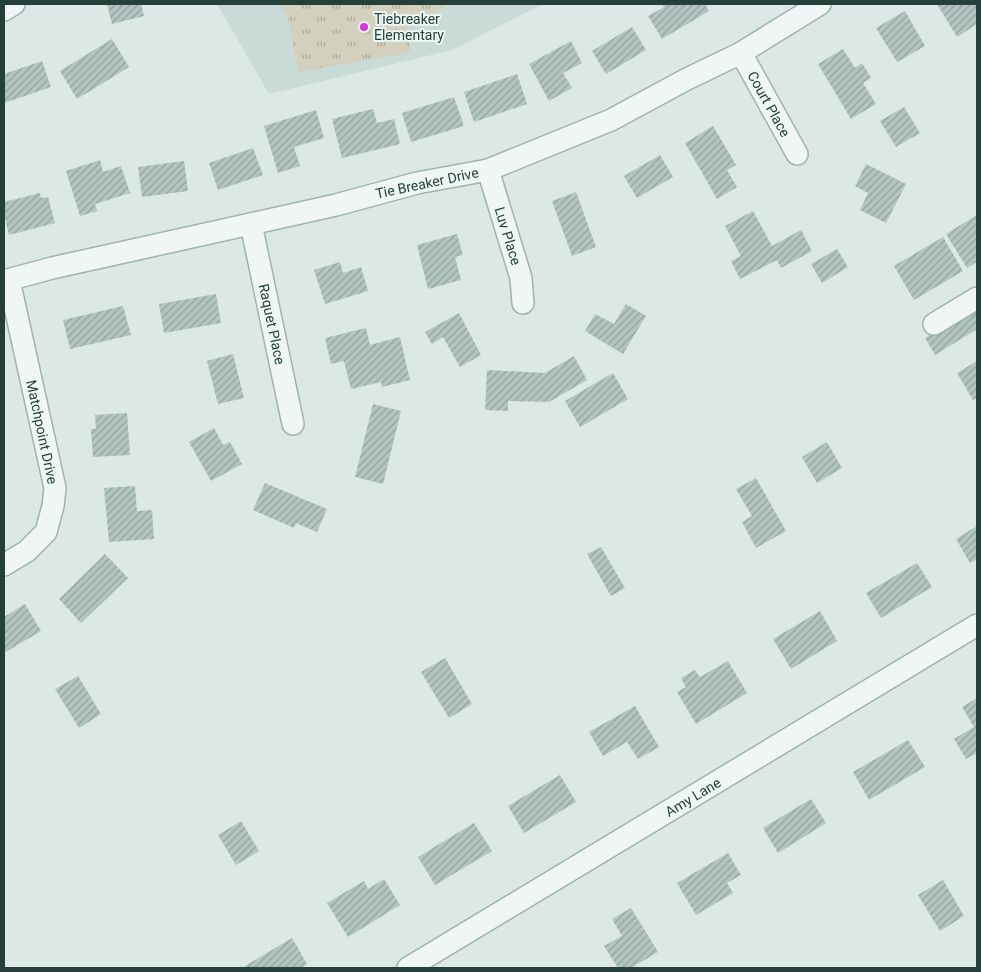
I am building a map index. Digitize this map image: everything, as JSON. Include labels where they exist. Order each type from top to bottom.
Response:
[{"type":"street","points":[[4,10],[14,4]]},
{"type":"street","name":"Tie Breaker Drive","points":[[6,280],[52,268],[336,205],[417,183],[488,170],[611,120],[687,79],[741,53],[820,4]]},
{"type":"street","name":"Court Place","points":[[741,53],[797,154]]},
{"type":"street","name":"Luv Place","points":[[488,170],[521,278],[524,303]]},
{"type":"street","name":"Raquet Place","points":[[251,224],[292,424]]},
{"type":"street","name":"Matchpoint Drive","points":[[4,565],[27,551],[46,532],[53,506],[55,488],[6,280]]},
{"type":"street","points":[[934,324],[977,298]]},
{"type":"street","name":"Amy Lane","points":[[408,968],[977,625]]},
{"type":"shaded area","name":"Tiebreaker Elementary","points":[[217,4],[543,4],[452,50],[269,94]]},
{"type":"green space","points":[[280,4],[449,4],[407,28],[411,52],[298,72],[288,18]]},
{"type":"building","points":[[107,4],[141,4],[144,16],[112,24]]},
{"type":"building","points":[[662,4],[705,4],[709,11],[662,39],[648,16],[664,7]]},
{"type":"building","points":[[937,4],[977,4],[977,24],[957,37]]},
{"type":"building","points":[[905,11],[925,46],[897,62],[876,28]]},
{"type":"building","points":[[632,27],[646,50],[606,74],[592,51]]},
{"type":"building","points":[[112,39],[129,67],[77,99],[60,71]]},
{"type":"building","points":[[571,41],[582,63],[563,73],[572,88],[549,101],[529,64]]},
{"type":"building","points":[[843,49],[855,68],[862,63],[871,78],[863,83],[876,104],[851,119],[818,64]]},
{"type":"building","points":[[42,61],[51,87],[4,103],[4,74]]},
{"type":"building","points":[[517,74],[527,104],[474,122],[464,92]]},
{"type":"building","points":[[454,97],[464,126],[411,142],[402,113]]},
{"type":"building","points":[[904,107],[920,133],[896,147],[880,121]]},
{"type":"building","points":[[373,109],[377,123],[394,119],[400,144],[342,158],[332,119]]},
{"type":"building","points":[[316,110],[324,138],[294,147],[300,166],[278,173],[264,126]]},
{"type":"building","points":[[713,126],[736,165],[727,170],[737,187],[717,199],[685,143]]},
{"type":"building","points":[[253,148],[263,175],[218,190],[209,163]]},
{"type":"building","points":[[660,155],[673,177],[637,198],[624,176]]},
{"type":"building","points":[[100,160],[103,172],[121,166],[130,193],[95,204],[97,211],[80,216],[66,171]]},
{"type":"building","points":[[184,161],[188,191],[142,197],[138,167]]},
{"type":"building","points":[[866,164],[906,184],[886,223],[860,210],[868,193],[855,186]]},
{"type":"building","points":[[576,192],[596,247],[572,256],[552,201]]},
{"type":"building","points":[[40,193],[41,198],[48,197],[55,223],[9,235],[4,214],[4,202]]},
{"type":"building","points":[[753,211],[772,246],[801,230],[812,251],[781,268],[777,260],[740,279],[731,261],[741,256],[725,226]]},
{"type":"building","points":[[977,215],[977,262],[967,268],[946,234]]},
{"type":"building","points":[[457,234],[463,255],[455,257],[461,280],[428,289],[417,245]]},
{"type":"building","points":[[943,237],[963,271],[914,300],[894,266]]},
{"type":"building","points":[[837,249],[848,267],[822,283],[811,264]]},
{"type":"building","points":[[340,262],[343,273],[361,267],[368,291],[325,304],[314,270]]},
{"type":"building","points":[[216,294],[221,323],[164,333],[159,304]]},
{"type":"building","points":[[626,304],[646,316],[623,354],[585,331],[595,314],[614,324]]},
{"type":"building","points":[[123,306],[131,335],[70,349],[63,320]]},
{"type":"building","points":[[977,306],[977,329],[935,355],[925,338]]},
{"type":"building","points":[[459,313],[481,355],[460,367],[443,337],[432,344],[425,332]]},
{"type":"building","points":[[366,328],[370,345],[400,337],[410,380],[382,387],[381,382],[351,389],[344,361],[331,364],[325,338]]},
{"type":"building","points":[[233,354],[244,398],[218,404],[207,361]]},
{"type":"building","points":[[574,356],[587,380],[549,402],[508,401],[508,411],[485,410],[487,370],[545,373]]},
{"type":"building","points":[[977,361],[977,398],[973,400],[957,373]]},
{"type":"building","points":[[613,373],[628,399],[580,427],[565,401]]},
{"type":"building","points":[[373,404],[401,411],[383,484],[355,477]]},
{"type":"building","points":[[127,413],[130,455],[93,457],[91,429],[96,429],[95,415]]},
{"type":"building","points":[[214,428],[223,445],[230,442],[242,464],[211,481],[189,442]]},
{"type":"building","points":[[827,442],[842,468],[817,483],[802,457]]},
{"type":"building","points":[[756,478],[786,531],[756,548],[742,522],[752,516],[736,489]]},
{"type":"building","points":[[265,483],[327,509],[317,532],[296,523],[294,528],[253,510]]},
{"type":"building","points":[[135,486],[137,511],[152,510],[154,539],[109,542],[104,488]]},
{"type":"building","points":[[977,526],[977,559],[970,563],[956,539]]},
{"type":"building","points":[[601,547],[625,588],[611,596],[587,554]]},
{"type":"building","points":[[105,554],[128,578],[81,623],[59,599]]},
{"type":"building","points":[[917,563],[932,587],[881,618],[866,593]]},
{"type":"building","points":[[25,604],[41,631],[4,653],[4,617]]},
{"type":"building","points":[[820,611],[837,641],[791,669],[773,639]]},
{"type":"building","points":[[445,658],[472,704],[449,718],[421,672]]},
{"type":"building","points":[[728,661],[747,693],[696,724],[677,692],[686,687],[681,678],[695,670],[700,677]]},
{"type":"building","points":[[78,676],[101,714],[79,728],[55,689]]},
{"type":"building","points":[[977,698],[977,753],[966,759],[954,739],[974,727],[962,707]]},
{"type":"building","points":[[635,706],[659,747],[638,759],[627,742],[603,756],[589,732]]},
{"type":"building","points":[[908,740],[925,767],[869,800],[853,772]]},
{"type":"building","points":[[560,775],[576,802],[524,833],[508,806]]},
{"type":"building","points":[[811,799],[826,823],[778,853],[763,828]]},
{"type":"building","points":[[241,821],[259,851],[236,865],[218,835]]},
{"type":"building","points":[[474,823],[492,851],[435,885],[418,857]]},
{"type":"building","points":[[728,853],[741,875],[727,883],[733,893],[696,915],[677,883]]},
{"type":"building","points":[[384,879],[400,905],[348,937],[327,903],[364,881],[368,889]]},
{"type":"building","points":[[943,880],[964,916],[940,931],[918,895]]},
{"type":"building","points":[[631,908],[658,952],[631,968],[618,968],[604,946],[622,936],[612,919]]},
{"type":"building","points":[[292,938],[307,964],[301,968],[246,968],[245,966]]},
{"type":"place","name":"Tiebreaker Elementary","points":[[364,27]]}]
